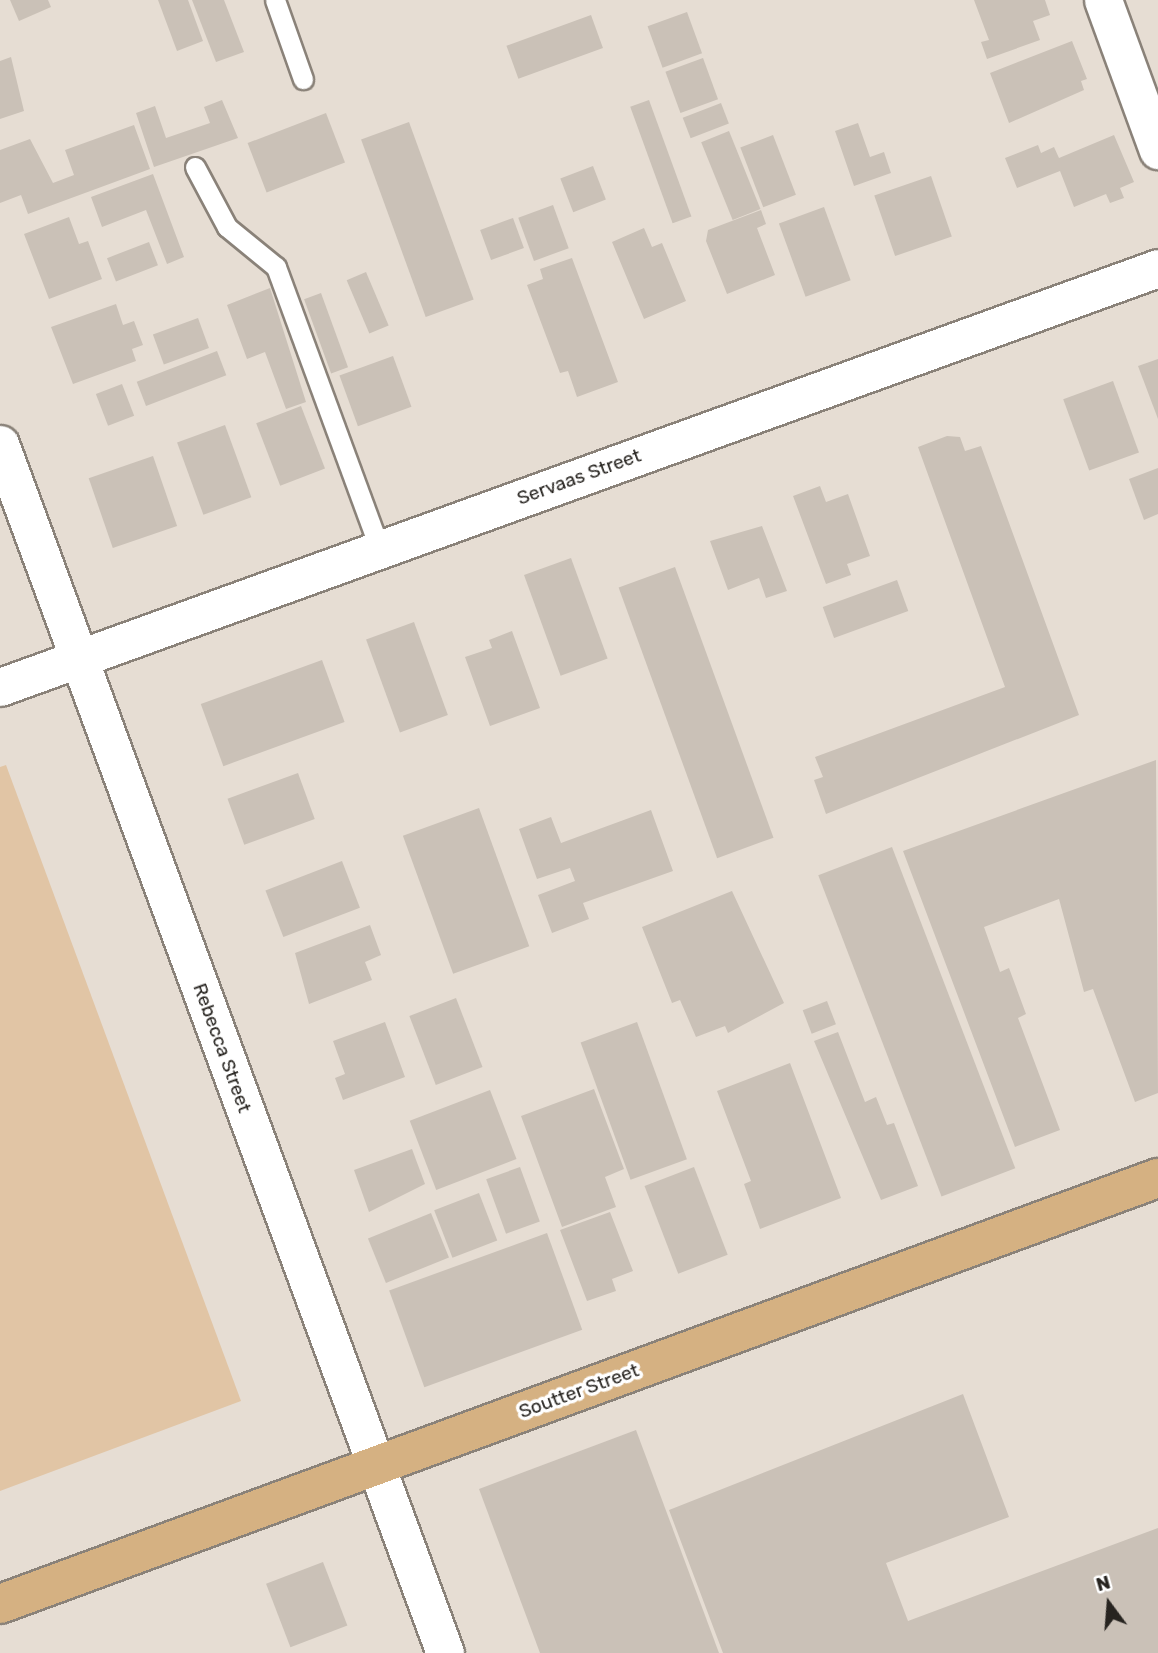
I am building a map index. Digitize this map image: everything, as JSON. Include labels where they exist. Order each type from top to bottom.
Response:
[{"type":"main road","name":"Soutter Street","points":[[0,1604],[1158,1178]]},
{"type":"street","points":[[1103,0],[1158,150]]},
{"type":"street","name":"Servaas Street","points":[[0,687],[1158,268]]},
{"type":"street","name":"Rebecca Street","points":[[0,444],[445,1653]]},
{"type":"lane","points":[[275,0],[303,79]]},
{"type":"lane","points":[[195,167],[226,227],[276,267],[380,549]]},
{"type":"shaded area","points":[[6,765],[241,1401],[0,1491],[0,767]]},
{"type":"building","points":[[10,0],[48,0],[51,7],[19,21]]},
{"type":"building","points":[[158,0],[188,0],[203,41],[177,51]]},
{"type":"building","points":[[192,0],[224,0],[244,52],[216,62]]},
{"type":"building","points":[[974,0],[1045,0],[1050,15],[1033,21],[1040,40],[987,59],[981,42],[989,40]]},
{"type":"building","points":[[687,12],[702,53],[663,68],[648,26]]},
{"type":"building","points":[[591,15],[603,48],[518,79],[506,46]]},
{"type":"building","points":[[1072,41],[1087,79],[1081,81],[1084,90],[1009,123],[990,73]]},
{"type":"building","points":[[11,57],[24,111],[0,119],[0,61]]},
{"type":"building","points":[[703,58],[718,99],[680,113],[665,72]]},
{"type":"building","points":[[222,100],[238,138],[154,167],[136,113],[155,106],[166,138],[210,123],[204,107]]},
{"type":"building","points":[[649,100],[691,217],[673,223],[630,107]]},
{"type":"building","points":[[721,103],[729,124],[691,138],[683,118]]},
{"type":"building","points":[[326,113],[345,162],[267,193],[248,143]]},
{"type":"building","points":[[409,122],[474,300],[426,317],[361,139]]},
{"type":"building","points":[[858,123],[870,157],[884,152],[891,173],[854,186],[835,131]]},
{"type":"building","points":[[134,125],[150,169],[28,214],[21,195],[0,203],[0,150],[30,139],[53,183],[74,175],[65,150]]},
{"type":"building","points":[[729,131],[760,209],[733,220],[701,142]]},
{"type":"building","points":[[773,135],[796,195],[763,207],[740,148]]},
{"type":"building","points":[[1114,135],[1134,182],[1120,188],[1124,198],[1110,203],[1106,194],[1074,207],[1060,171],[1017,188],[1005,158],[1038,145],[1041,153],[1054,147],[1059,158]]},
{"type":"building","points":[[593,166],[606,200],[573,212],[560,179]]},
{"type":"building","points":[[153,174],[184,257],[167,264],[146,210],[102,227],[91,197]]},
{"type":"building","points":[[931,176],[952,237],[895,256],[874,196]]},
{"type":"building","points":[[553,205],[569,248],[534,261],[518,218]]},
{"type":"building","points":[[824,207],[851,280],[806,297],[779,223]]},
{"type":"building","points":[[761,210],[766,224],[757,228],[775,275],[727,294],[706,241],[708,230]]},
{"type":"building","points":[[69,217],[79,244],[88,241],[102,279],[49,299],[24,234]]},
{"type":"building","points":[[513,218],[524,248],[491,260],[480,230]]},
{"type":"building","points":[[644,228],[652,247],[662,243],[686,301],[644,319],[612,242]]},
{"type":"building","points":[[149,242],[158,265],[116,281],[107,258]]},
{"type":"building","points":[[572,258],[618,382],[577,397],[568,371],[560,373],[527,285],[543,279],[540,269]]},
{"type":"building","points":[[366,272],[389,325],[369,334],[347,280]]},
{"type":"building","points":[[270,288],[306,402],[286,409],[265,352],[247,359],[227,305]]},
{"type":"building","points":[[321,293],[348,367],[331,373],[304,299]]},
{"type":"building","points":[[116,304],[123,325],[134,321],[143,345],[132,349],[136,361],[73,384],[51,327]]},
{"type":"building","points":[[198,318],[209,348],[164,364],[153,334]]},
{"type":"building","points":[[217,351],[226,375],[146,406],[137,382]]},
{"type":"building","points":[[393,356],[411,407],[358,426],[339,375]]},
{"type":"building","points":[[1158,359],[1158,419],[1138,366]]},
{"type":"building","points":[[1113,381],[1139,452],[1089,471],[1063,399]]},
{"type":"building","points":[[122,384],[134,416],[108,426],[96,394]]},
{"type":"building","points":[[301,406],[325,469],[280,486],[256,423]]},
{"type":"building","points":[[225,425],[251,497],[203,515],[177,442]]},
{"type":"building","points":[[947,436],[960,437],[965,451],[981,446],[1079,715],[826,814],[814,780],[823,777],[815,757],[1005,687],[918,447]]},
{"type":"building","points":[[153,456],[177,526],[113,548],[89,478]]},
{"type":"building","points":[[1158,468],[1158,514],[1144,520],[1129,479]]},
{"type":"building","points":[[820,486],[826,502],[848,494],[870,556],[847,564],[851,575],[826,584],[793,496]]},
{"type":"building","points":[[762,526],[787,591],[766,598],[759,578],[728,590],[710,541]]},
{"type":"building","points":[[571,558],[608,659],[561,676],[524,575]]},
{"type":"building","points":[[675,567],[774,838],[717,858],[619,588]]},
{"type":"building","points":[[897,580],[908,611],[834,638],[823,607]]},
{"type":"building","points":[[414,622],[448,715],[400,732],[366,639]]},
{"type":"building","points":[[512,631],[540,708],[490,726],[465,657],[492,648],[489,640]]},
{"type":"building","points":[[322,660],[345,722],[223,766],[201,704]]},
{"type":"building","points":[[1156,760],[1158,1093],[1135,1102],[1093,989],[1084,992],[1059,899],[984,927],[1000,972],[1009,968],[1026,1014],[1018,1018],[1060,1130],[1015,1147],[903,851]]},
{"type":"building","points":[[298,773],[315,819],[244,845],[228,799]]},
{"type":"building","points":[[479,808],[529,946],[453,974],[403,836]]},
{"type":"building","points":[[651,810],[673,871],[583,903],[589,919],[552,933],[538,895],[575,881],[570,868],[537,879],[519,829],[551,817],[561,843]]},
{"type":"building","points":[[892,847],[1015,1168],[942,1196],[818,875]]},
{"type":"building","points":[[342,861],[360,908],[283,937],[265,890]]},
{"type":"building","points":[[732,891],[784,1003],[728,1033],[725,1026],[696,1037],[680,1000],[672,1003],[642,927]]},
{"type":"building","points":[[370,925],[381,955],[365,962],[372,980],[309,1004],[295,953]]},
{"type":"building","points":[[456,998],[483,1067],[436,1085],[409,1016]]},
{"type":"building","points":[[827,1001],[836,1024],[812,1034],[803,1010]]},
{"type":"building","points":[[385,1022],[405,1077],[343,1100],[335,1078],[345,1074],[333,1041]]},
{"type":"building","points":[[637,1022],[687,1159],[631,1180],[581,1043]]},
{"type":"building","points":[[838,1032],[865,1102],[876,1097],[887,1125],[894,1123],[918,1186],[881,1200],[814,1041]]},
{"type":"building","points":[[790,1063],[841,1198],[760,1229],[744,1184],[751,1181],[717,1091]]},
{"type":"building","points":[[594,1089],[624,1169],[605,1177],[616,1207],[562,1227],[521,1116]]},
{"type":"building","points":[[490,1090],[517,1159],[436,1190],[410,1121]]},
{"type":"building","points":[[412,1149],[425,1184],[369,1212],[354,1170]]},
{"type":"building","points":[[520,1167],[540,1222],[506,1234],[486,1179]]},
{"type":"building","points":[[694,1167],[728,1255],[678,1274],[645,1186]]},
{"type":"building","points":[[479,1193],[497,1241],[452,1258],[434,1210]]},
{"type":"building","points":[[610,1212],[633,1271],[612,1279],[616,1291],[587,1301],[560,1230]]},
{"type":"building","points":[[431,1213],[449,1258],[386,1283],[368,1238]]},
{"type":"building","points":[[547,1233],[582,1330],[424,1387],[389,1290]]},
{"type":"building","points":[[963,1394],[1009,1517],[886,1563],[908,1621],[1158,1528],[1158,1653],[723,1653],[669,1510]]},
{"type":"building","points":[[636,1430],[719,1653],[540,1653],[479,1489]]},
{"type":"building","points":[[323,1562],[347,1625],[290,1647],[266,1584]]}]
